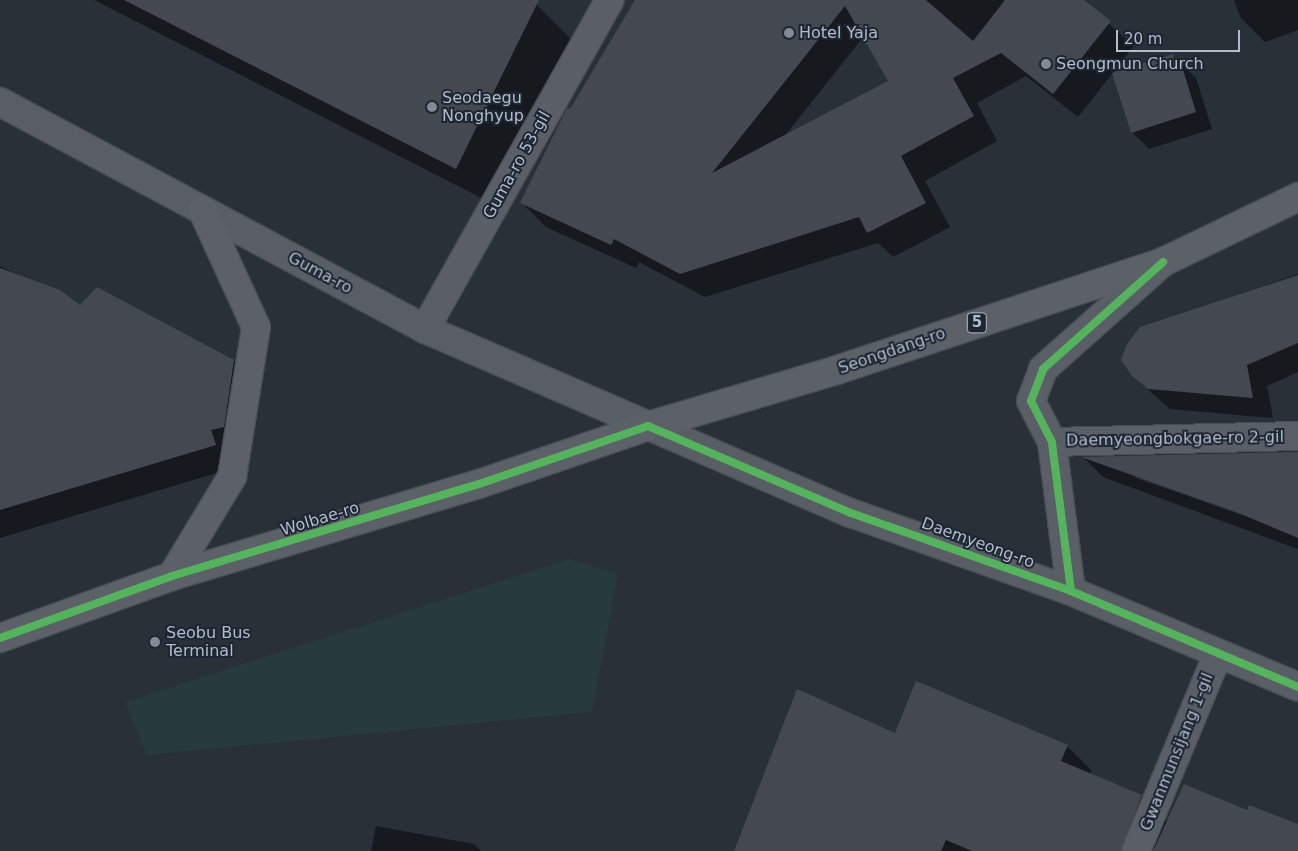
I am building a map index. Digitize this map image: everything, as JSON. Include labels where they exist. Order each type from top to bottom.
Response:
[{"type":"main road","name":"Guma-ro","points":[[0,102],[425,329],[648,426]]},
{"type":"main road","name":"Seongdang-ro","points":[[648,426],[837,370],[1163,262],[1298,197]]},
{"type":"main road","points":[[172,576],[232,477],[256,326],[203,211]]},
{"type":"main road","name":"Wolbae-ro","points":[[0,638],[172,576],[479,484],[648,426]]},
{"type":"main road","name":"Daemyeong-ro","points":[[648,426],[851,513],[1071,591],[1298,687]]},
{"type":"street","name":"Guma-ro 53-gil","points":[[425,329],[610,0]]},
{"type":"street","points":[[1071,591],[1052,442],[1031,401],[1043,369],[1163,262]]},
{"type":"street","name":"Daemyeongbokgae-ro 2-gil","points":[[1052,442],[1298,436]]},
{"type":"street","name":"Gwanmunsijang 1-gil","points":[[1136,851],[1218,654]]},
{"type":"green space","points":[[570,559],[618,574],[592,712],[147,755],[125,702]]},
{"type":"building","points":[[124,0],[539,0],[456,169]]},
{"type":"building","points":[[635,0],[926,0],[973,41],[1005,0],[1084,0],[1111,21],[1053,94],[1001,53],[953,78],[974,116],[901,156],[926,203],[867,233],[859,217],[680,274],[614,239],[611,245],[520,203],[567,108],[570,109]],"holes":[[[845,6],[888,81],[712,173]]]},
{"type":"building","points":[[1173,54],[1175,62],[1180,60],[1196,112],[1131,133],[1112,73]]},
{"type":"building","points":[[0,268],[60,290],[80,305],[97,287],[234,360],[224,427],[211,430],[216,445],[0,510]]},
{"type":"building","points":[[1298,275],[1298,343],[1247,365],[1253,398],[1148,389],[1132,376],[1121,360],[1127,344],[1140,327]]},
{"type":"building","points":[[1298,452],[1298,538],[1236,512],[1081,457]]},
{"type":"building","points":[[916,681],[1068,745],[1061,761],[1142,795],[1121,851],[972,851],[946,840],[941,851],[734,851],[797,689],[895,733]]},
{"type":"building","points":[[1184,784],[1247,810],[1249,805],[1298,824],[1298,851],[1153,851]]},
{"type":"cycle path","points":[[1071,591],[1052,442],[1031,401],[1043,369],[1163,262]]},
{"type":"cycle path","points":[[0,638],[172,576],[479,484],[648,426],[851,513],[1071,591],[1298,687]]},
{"type":"place","name":"Hotel Yaja","points":[[789,33]]},
{"type":"place","name":"Seongmun Church","points":[[1046,64]]},
{"type":"place","name":"Seodaegu Nonghyup","points":[[432,107]]},
{"type":"place","name":"Seobu Bus Terminal","points":[[155,642]]}]
